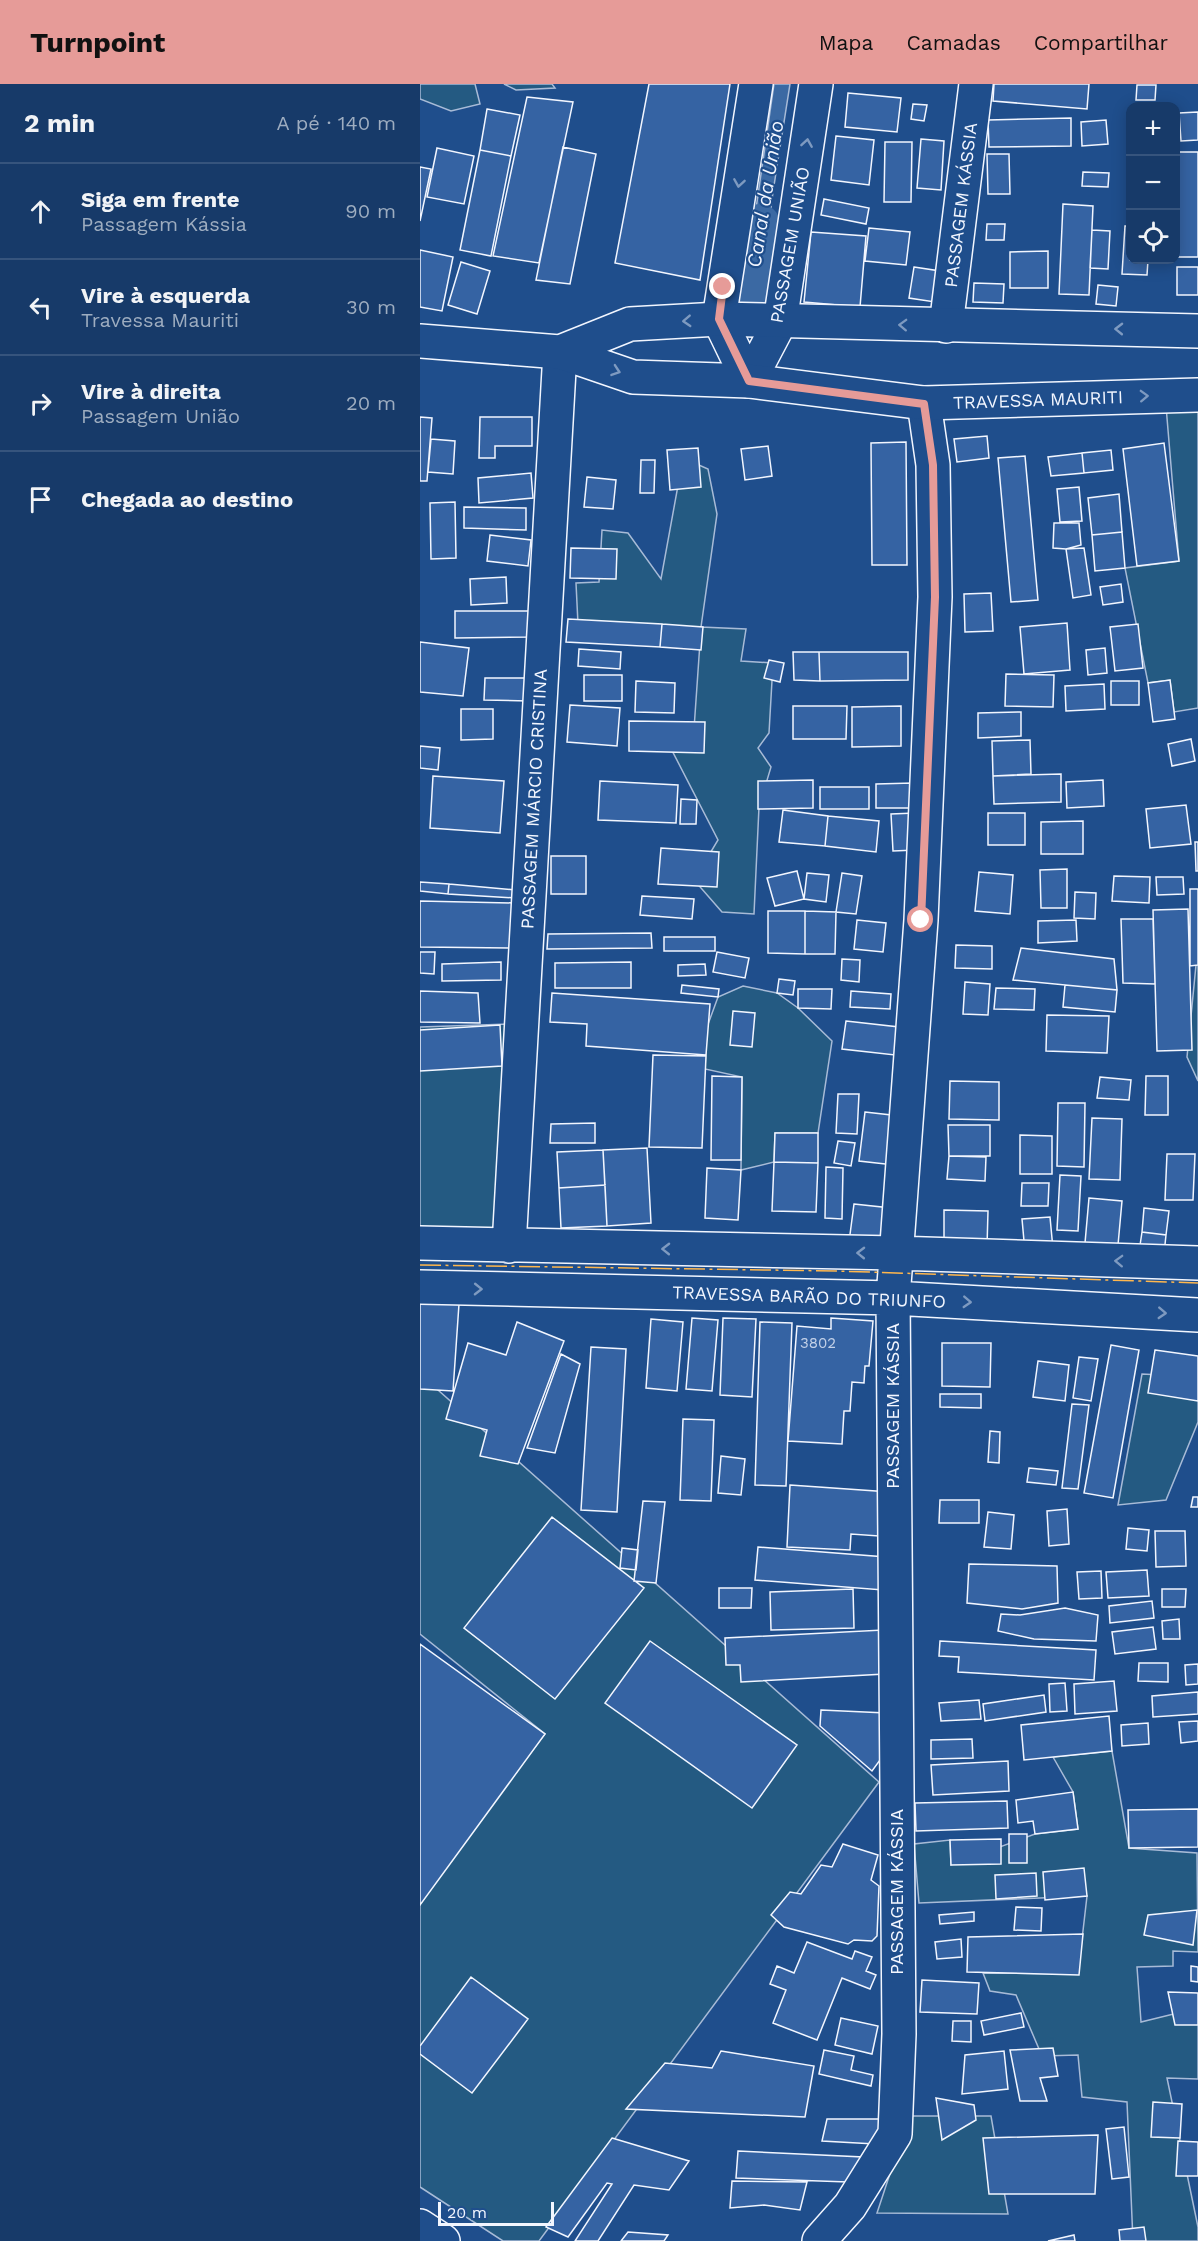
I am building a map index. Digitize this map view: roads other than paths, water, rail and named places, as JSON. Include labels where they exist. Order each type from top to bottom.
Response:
[{"type":"street","points":[[749,381],[719,319],[756,84]]},
{"type":"street","name":"PASSAGEM UNIÃO","points":[[749,381],[780,321],[816,84]]},
{"type":"street","name":"PASSAGEM KÁSSIA","points":[[946,326],[976,84]]},
{"type":"street","name":"TRAVESSA MAURITI","points":[[560,352],[630,324],[719,319],[1198,331]]},
{"type":"street","name":"TRAVESSA MAURITI","points":[[420,340],[560,352],[633,377],[749,381],[924,404],[1198,395]]},
{"type":"street","name":"PASSAGEM MÁRCIO CRISTINA","points":[[508,1246],[560,352]]},
{"type":"street","name":"PASSAGEM KÁSSIA","points":[[819,2241],[850,2206],[895,2134],[898,2022],[893,1298],[921,920],[935,597],[933,465],[924,404]]},
{"type":"street","points":[[420,1243],[895,1253],[1198,1263]]},
{"type":"street","name":"TRAVESSA BARÃO DO TRIUNFO","points":[[420,1287],[893,1298],[1198,1315]]},
{"type":"street","points":[[420,2226],[443,2241]]},
{"type":"water","points":[[774,84],[790,84],[762,279],[746,278]]},
{"type":"waterway","name":"Canal da União","points":[[747,305],[760,224]]}]
